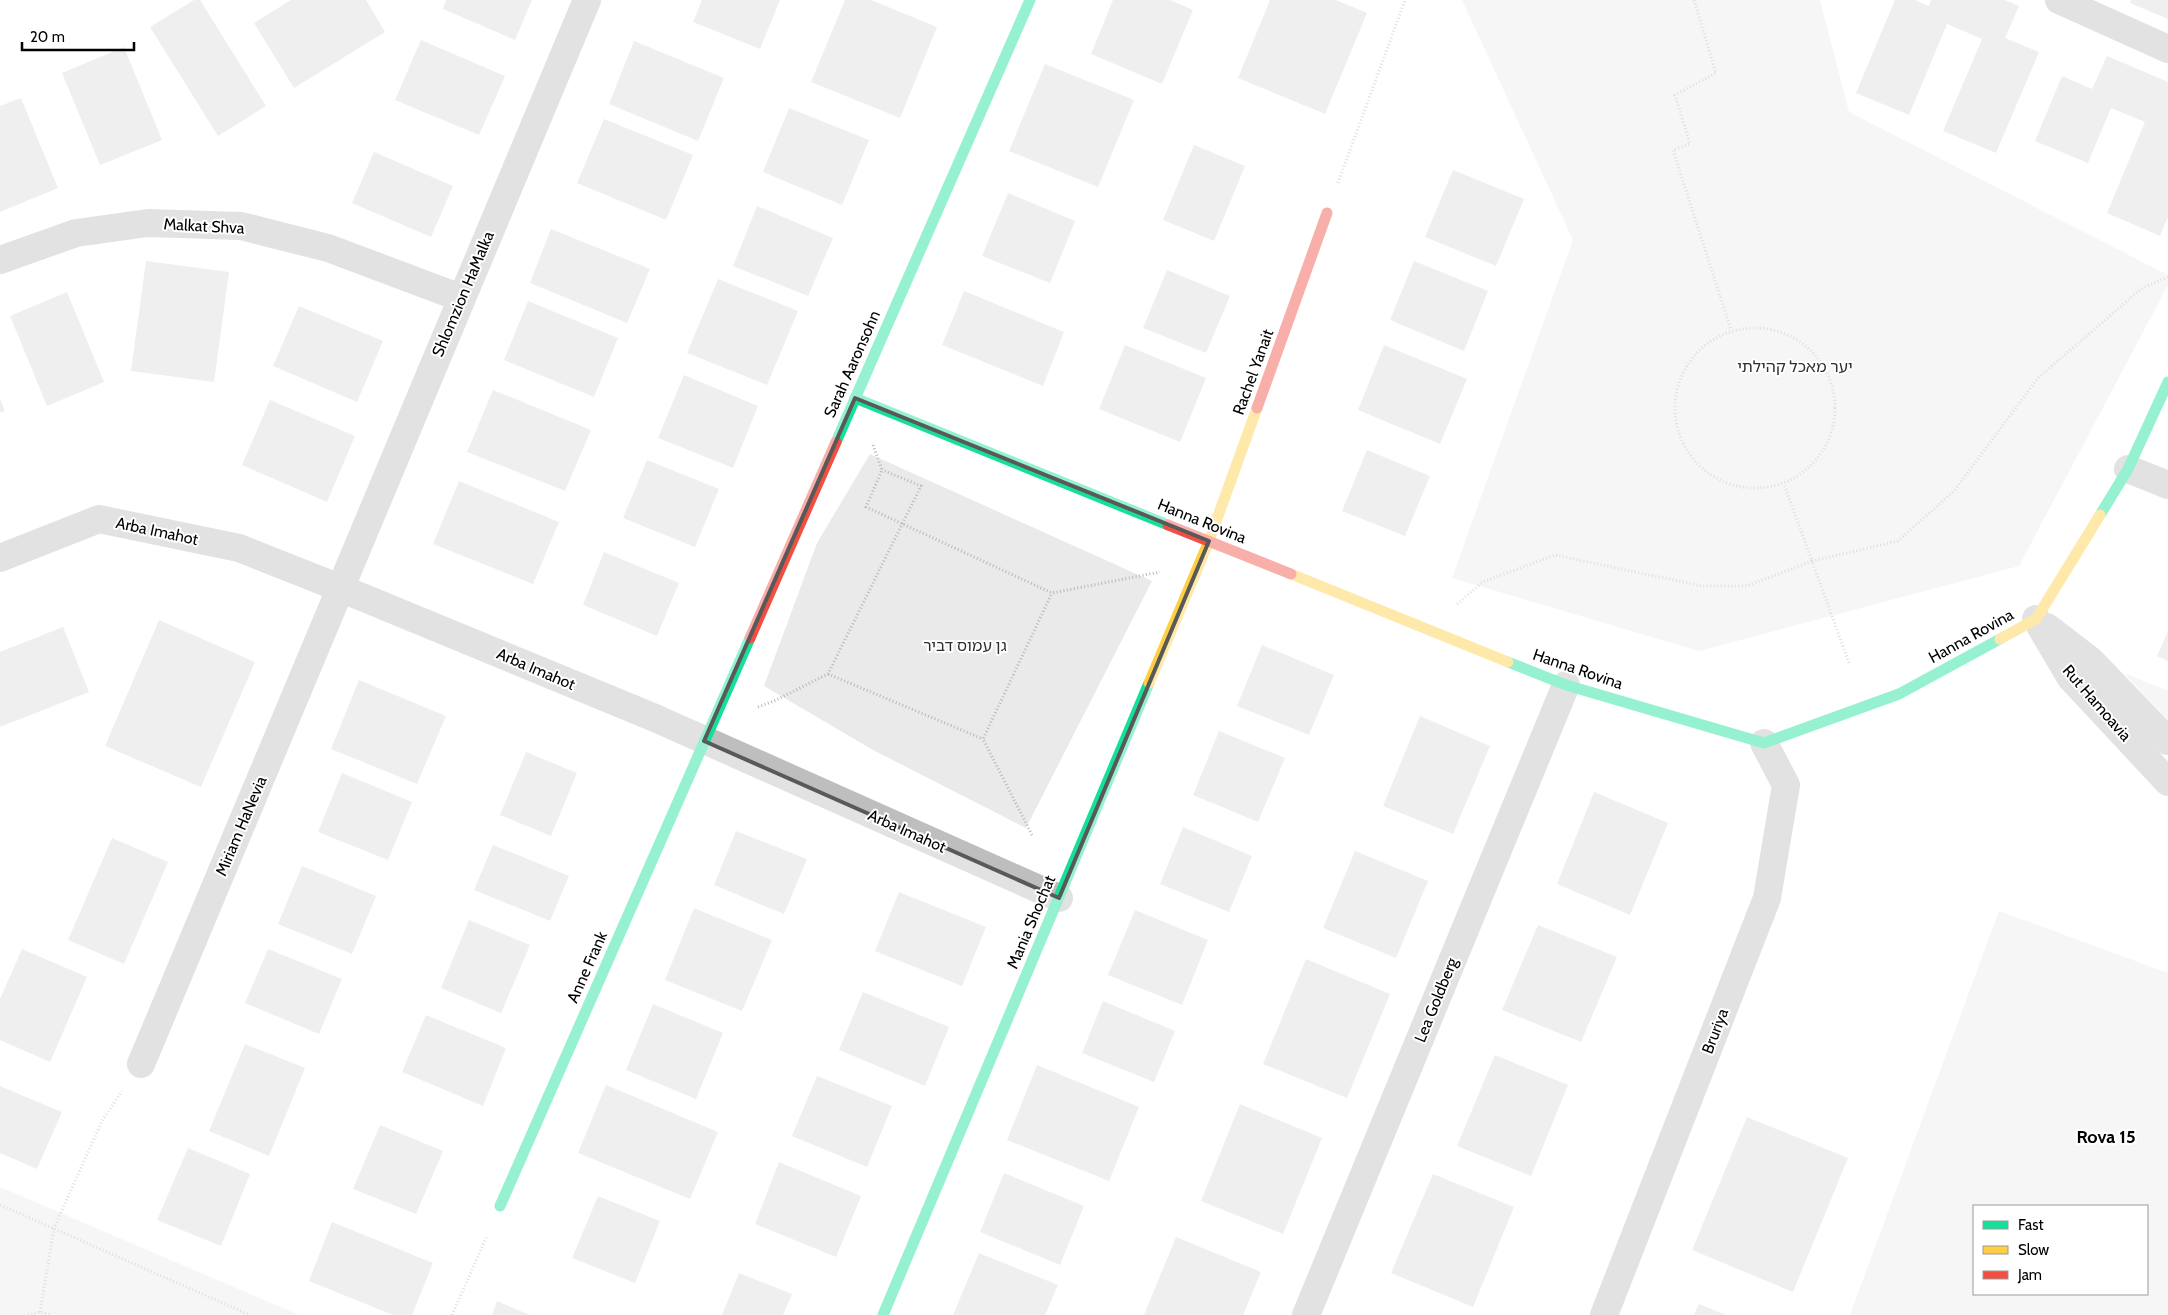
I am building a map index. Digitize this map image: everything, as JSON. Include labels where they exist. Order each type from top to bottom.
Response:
[{"type":"street","name":"Shlomzion HaMalka","points":[[340,588],[586,0]]},
{"type":"street","name":"Sarah Aaronsohn","points":[[704,741],[1030,0]]},
{"type":"street","points":[[2058,0],[2168,49]]},
{"type":"street","name":"Rachel Yanait","points":[[1209,541],[1327,213]]},
{"type":"street","name":"Malkat Shva","points":[[0,260],[76,233],[148,223],[241,226],[328,248],[461,298]]},
{"type":"street","name":"Hanna Rovina","points":[[856,398],[1566,685],[1764,743],[1899,694],[2036,619],[2128,468],[2168,382]]},
{"type":"street","points":[[2128,468],[2168,485]]},
{"type":"street","name":"Arba Imahot","points":[[0,558],[99,519],[239,548],[655,718],[1058,898]]},
{"type":"street","name":"Mania Shochat","points":[[883,1315],[1209,541]]},
{"type":"street","name":"Miriam HaNevia","points":[[141,1064],[340,588]]},
{"type":"street","name":"Rut Hamoavia","points":[[2036,619],[2090,660],[2168,741]]},
{"type":"street","name":"Rut Hamoavia","points":[[2036,619],[2071,678],[2168,782]]},
{"type":"street","name":"Lea Goldberg","points":[[1306,1315],[1566,685]]},
{"type":"street","name":"Anne Frank","points":[[500,1206],[704,741]]},
{"type":"street","name":"Bruriya","points":[[1604,1315],[1767,898],[1786,785],[1764,743]]},
{"type":"path","points":[[1327,213],[1405,0]]},
{"type":"path","points":[[1694,0],[1716,73],[1675,95],[1690,144],[1673,150],[1731,330]]},
{"type":"path","points":[[1426,629],[1483,582],[1555,555],[1702,586],[1747,586],[1812,561],[1898,541],[1954,491],[2038,378],[2141,289],[2168,277]]},
{"type":"path","points":[[1762,327],[1792,335],[1816,354],[1831,381],[1835,414],[1826,445],[1805,470],[1784,484],[1776,487],[1744,488],[1713,477],[1689,456],[1676,428],[1674,397],[1684,368],[1704,345],[1731,330],[1762,327]]},
{"type":"path","points":[[866,450],[873,445],[881,444]]},
{"type":"path","points":[[873,445],[882,470],[866,507],[904,523],[1052,594],[1161,572]]},
{"type":"path","points":[[751,709],[774,702],[828,674],[921,486],[882,470]]},
{"type":"path","points":[[1784,484],[1849,663]]},
{"type":"path","points":[[1157,565],[1161,572],[1160,580]]},
{"type":"path","points":[[983,739],[1052,594]]},
{"type":"path","points":[[828,674],[983,739],[1032,835]]},
{"type":"path","points":[[1024,836],[1032,835],[1039,830]]},
{"type":"path","points":[[40,1312],[54,1228],[102,1121],[141,1064]]},
{"type":"path","points":[[0,1205],[250,1315]]},
{"type":"path","points":[[452,1315],[500,1206]]},
{"type":"path","points":[[28,1315],[40,1312],[51,1315]]},
{"type":"highlighted area","points":[[855,398],[1209,541],[1059,898],[704,741]]},
{"type":"green space","name":"יער מאכל קהילתי","points":[[1462,0],[1820,0],[1849,112],[2168,275],[2168,285],[2019,566],[1699,651],[1452,578],[1573,240]]},
{"type":"green space","name":"גן עמוס דביר","points":[[870,454],[1152,581],[1026,828],[873,750],[764,686],[817,543]]},
{"type":"green space","points":[[2124,673],[2168,691],[2168,720]]},
{"type":"green space","points":[[1999,911],[2168,973],[2168,1315],[1850,1315]]},
{"type":"green space","points":[[0,1187],[299,1315],[0,1315]]},
{"type":"building","points":[[194,0],[200,0],[266,106],[218,136],[150,27]]},
{"type":"building","points":[[291,0],[366,0],[385,32],[294,88],[254,23]]},
{"type":"building","points":[[446,0],[532,0],[515,40],[443,9]]},
{"type":"building","points":[[702,0],[780,0],[760,49],[693,22]]},
{"type":"building","points":[[845,0],[871,0],[937,27],[900,118],[811,82]]},
{"type":"building","points":[[1113,0],[1170,0],[1193,10],[1162,84],[1091,54]]},
{"type":"building","points":[[1270,0],[1336,0],[1367,13],[1325,114],[1238,78]]},
{"type":"building","points":[[1895,0],[1915,0],[1929,6],[1931,0],[2005,0],[2019,6],[2005,38],[2039,52],[1996,153],[1943,131],[1982,39],[1947,24],[1909,115],[1856,93]]},
{"type":"building","points":[[2131,0],[2168,0],[2168,19],[2130,3]]},
{"type":"building","points":[[421,40],[505,76],[479,135],[395,100]]},
{"type":"building","points":[[634,41],[724,78],[698,141],[609,104]]},
{"type":"building","points":[[124,47],[162,140],[100,165],[62,73]]},
{"type":"building","points":[[2107,56],[2168,82],[2168,217],[2160,236],[2107,213],[2145,122],[2111,108],[2088,163],[2035,141],[2062,76],[2092,89]]},
{"type":"building","points":[[1045,64],[1134,100],[1098,187],[1009,151]]},
{"type":"building","points":[[21,98],[58,188],[0,212],[0,106]]},
{"type":"building","points":[[789,108],[869,140],[842,205],[763,172]]},
{"type":"building","points":[[604,119],[693,155],[666,220],[577,183]]},
{"type":"building","points":[[1194,145],[1245,166],[1214,241],[1163,220]]},
{"type":"building","points":[[374,152],[453,186],[431,237],[352,203]]},
{"type":"building","points":[[1453,170],[1524,199],[1496,266],[1425,237]]},
{"type":"building","points":[[1008,193],[1075,221],[1050,283],[982,256]]},
{"type":"building","points":[[757,206],[833,238],[808,296],[733,266]]},
{"type":"building","points":[[551,229],[650,269],[627,323],[530,283]]},
{"type":"building","points":[[146,261],[229,272],[214,382],[131,371]]},
{"type":"building","points":[[1414,261],[1488,291],[1464,351],[1390,320]]},
{"type":"building","points":[[1167,270],[1230,296],[1206,353],[1143,328]]},
{"type":"building","points":[[718,279],[798,311],[767,385],[687,353]]},
{"type":"building","points":[[964,291],[1064,332],[1043,386],[942,345]]},
{"type":"building","points":[[67,292],[104,382],[47,406],[10,316]]},
{"type":"building","points":[[528,301],[618,338],[594,397],[504,360]]},
{"type":"building","points":[[299,306],[383,341],[357,402],[273,366]]},
{"type":"building","points":[[1125,345],[1206,378],[1180,442],[1099,409]]},
{"type":"building","points":[[1384,345],[1467,379],[1440,444],[1358,410]]},
{"type":"building","points":[[684,375],[758,406],[733,468],[658,438]]},
{"type":"building","points":[[493,390],[591,430],[565,491],[467,452]]},
{"type":"building","points":[[0,398],[5,411],[0,413]]},
{"type":"building","points":[[270,400],[355,436],[327,502],[242,465]]},
{"type":"building","points":[[1367,450],[1430,476],[1405,536],[1342,511]]},
{"type":"building","points":[[647,460],[719,489],[695,547],[623,518]]},
{"type":"building","points":[[459,481],[559,522],[533,584],[433,544]]},
{"type":"building","points":[[604,552],[679,583],[657,636],[583,605]]},
{"type":"building","points":[[159,620],[255,662],[201,787],[105,746]]},
{"type":"building","points":[[63,627],[89,692],[0,727],[0,652]]},
{"type":"building","points":[[2168,631],[2168,661],[2157,656]]},
{"type":"building","points":[[1262,645],[1334,675],[1309,735],[1237,706]]},
{"type":"building","points":[[359,680],[446,716],[417,784],[331,749]]},
{"type":"building","points":[[1420,716],[1490,746],[1453,834],[1383,806]]},
{"type":"building","points":[[1219,731],[1285,758],[1258,822],[1193,795]]},
{"type":"building","points":[[526,752],[577,773],[551,836],[500,815]]},
{"type":"building","points":[[342,773],[412,802],[388,860],[318,832]]},
{"type":"building","points":[[1594,792],[1668,823],[1630,915],[1557,884]]},
{"type":"building","points":[[1183,827],[1252,856],[1229,912],[1160,884]]},
{"type":"building","points":[[736,831],[807,859],[784,914],[714,885]]},
{"type":"building","points":[[112,838],[168,862],[124,964],[68,940]]},
{"type":"building","points":[[493,845],[569,876],[550,921],[474,890]]},
{"type":"building","points":[[1355,851],[1428,881],[1396,958],[1323,928]]},
{"type":"building","points":[[302,866],[376,896],[352,954],[278,924]]},
{"type":"building","points":[[899,892],[986,927],[962,986],[875,951]]},
{"type":"building","points":[[694,908],[772,940],[742,1011],[665,980]]},
{"type":"building","points":[[1135,910],[1208,940],[1182,1005],[1108,975]]},
{"type":"building","points":[[469,920],[530,945],[501,1013],[441,988]]},
{"type":"building","points":[[1538,925],[1617,957],[1581,1042],[1502,1010]]},
{"type":"building","points":[[22,949],[87,977],[50,1062],[0,1040],[0,999]]},
{"type":"building","points":[[268,949],[342,979],[319,1034],[245,1003]]},
{"type":"building","points":[[1306,959],[1390,994],[1347,1098],[1263,1064]]},
{"type":"building","points":[[863,992],[949,1027],[925,1086],[839,1050]]},
{"type":"building","points":[[1103,1001],[1175,1031],[1154,1082],[1082,1053]]},
{"type":"building","points":[[653,1004],[723,1033],[696,1099],[626,1070]]},
{"type":"building","points":[[426,1015],[506,1048],[483,1106],[402,1072]]},
{"type":"building","points":[[245,1044],[305,1068],[269,1156],[209,1131]]},
{"type":"building","points":[[1495,1055],[1568,1085],[1531,1176],[1457,1146]]},
{"type":"building","points":[[1037,1065],[1139,1107],[1109,1181],[1007,1140]]},
{"type":"building","points":[[817,1076],[892,1106],[867,1167],[792,1136]]},
{"type":"building","points":[[606,1085],[718,1132],[690,1199],[578,1153]]},
{"type":"building","points":[[0,1086],[62,1112],[37,1169],[0,1153]]},
{"type":"building","points":[[1240,1104],[1322,1138],[1283,1234],[1201,1201]]},
{"type":"building","points":[[1747,1117],[1848,1158],[1793,1292],[1692,1250]]},
{"type":"building","points":[[380,1125],[443,1151],[416,1214],[353,1189]]},
{"type":"building","points":[[188,1148],[250,1174],[221,1246],[157,1220]]},
{"type":"building","points":[[779,1162],[861,1196],[836,1257],[755,1224]]},
{"type":"building","points":[[1004,1173],[1084,1206],[1060,1265],[980,1232]]},
{"type":"building","points":[[1433,1174],[1514,1207],[1473,1307],[1391,1273]]},
{"type":"building","points":[[598,1196],[660,1221],[635,1283],[572,1258]]},
{"type":"building","points":[[332,1222],[433,1263],[412,1315],[393,1315],[309,1281]]},
{"type":"building","points":[[1176,1237],[1261,1272],[1243,1315],[1144,1315]]},
{"type":"building","points":[[979,1253],[1058,1285],[1045,1315],[953,1315]]},
{"type":"building","points":[[739,1273],[792,1294],[783,1315],[722,1315]]},
{"type":"building","points":[[497,1301],[530,1315],[492,1315]]},
{"type":"building","points":[[1699,1304],[1726,1315],[1694,1315]]},
{"type":"traffic: fast","points":[[836,442],[1030,0]]},
{"type":"traffic: fast","points":[[2100,515],[2128,469],[2168,382]]},
{"type":"traffic: fast","points":[[855,398],[1168,525]]},
{"type":"traffic: fast","points":[[500,1206],[750,638]]},
{"type":"traffic: fast","points":[[1508,662],[1566,685],[1764,743],[1899,694],[2000,639]]},
{"type":"traffic: fast","points":[[883,1315],[1149,683]]},
{"type":"traffic: slow","points":[[1149,683],[1209,541],[1257,408]]},
{"type":"traffic: slow","points":[[2000,639],[2036,619],[2100,515]]},
{"type":"traffic: slow","points":[[1291,574],[1508,662]]},
{"type":"traffic: jam","points":[[1257,408],[1327,213]]},
{"type":"traffic: jam","points":[[750,638],[836,442]]},
{"type":"traffic: jam","points":[[1168,525],[1291,574]]},
{"type":"district","name":"Rova 15","points":[[2106,1137]]}]
